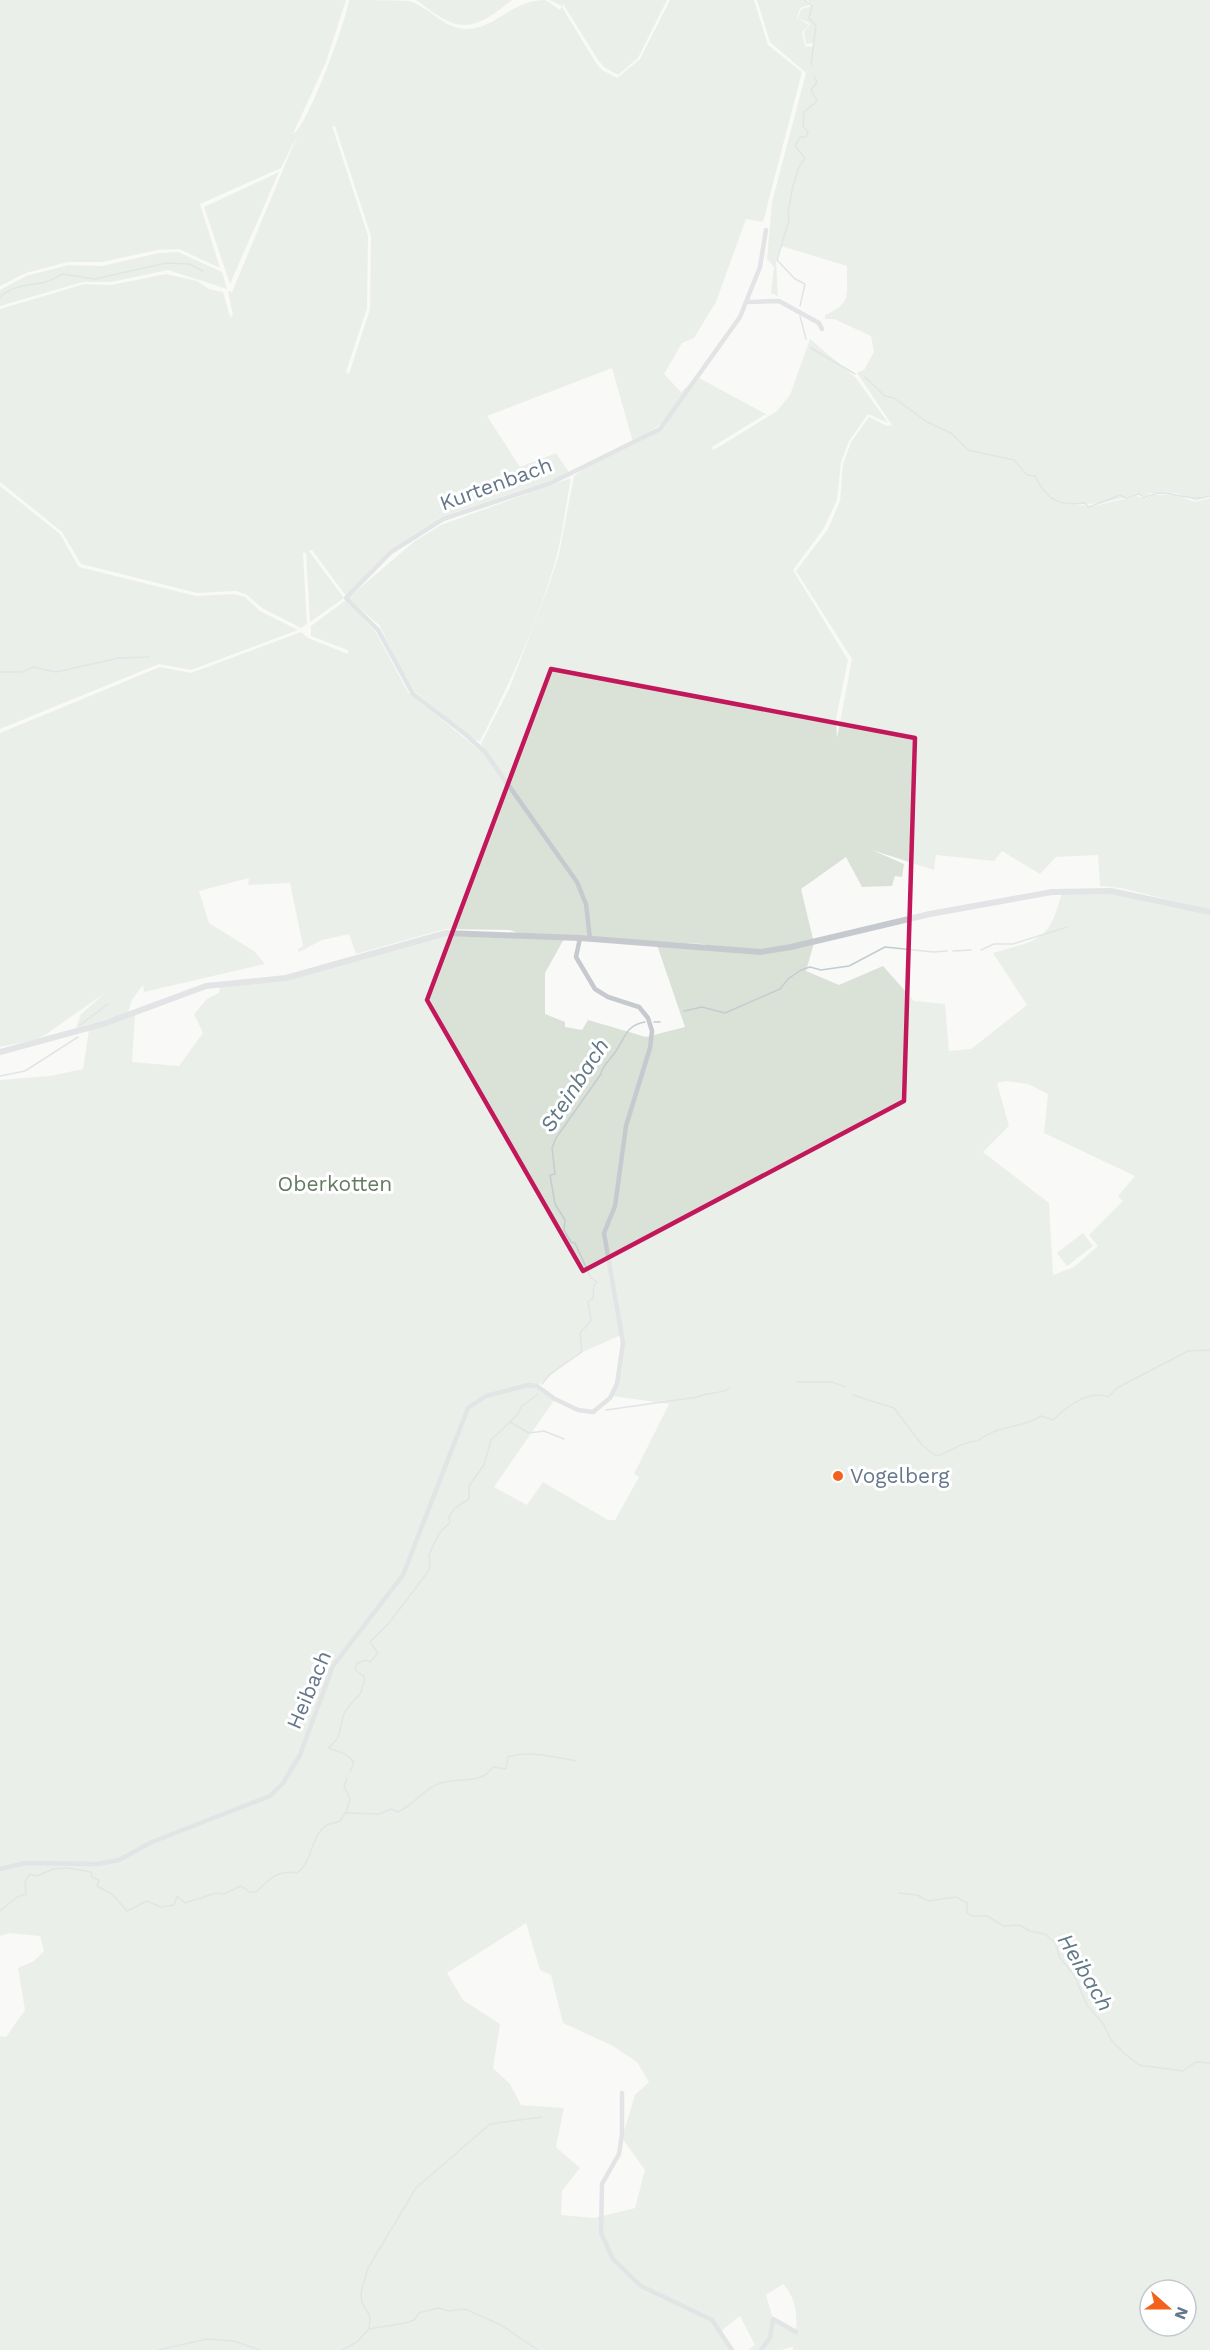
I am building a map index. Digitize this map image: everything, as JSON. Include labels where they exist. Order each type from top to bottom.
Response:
[{"type":"street","name":"Kurtenbach","points":[[590,939],[586,904],[577,882],[485,752],[413,694],[378,630],[346,598],[391,552],[443,519],[551,483],[660,429],[740,317],[748,302],[760,267],[766,230]]},
{"type":"street","points":[[748,302],[779,301],[819,323],[822,329]]},
{"type":"street","points":[[0,1052],[106,1023],[198,988],[280,980],[446,933],[580,938],[691,948],[770,951],[930,914],[1041,894],[1102,890],[1210,912]]},
{"type":"street","name":"Heibach","points":[[0,1869],[25,1863],[98,1864],[119,1860],[152,1842],[270,1796],[283,1783],[300,1755],[333,1666],[403,1575],[468,1408],[486,1396],[528,1385],[537,1386],[555,1400],[587,1413],[593,1412],[614,1392],[624,1350],[604,1233],[615,1206],[629,1112],[650,1048],[652,1031],[648,1018],[639,1007],[604,995],[590,983],[576,957],[580,938]]},
{"type":"street","points":[[622,2093],[622,2134],[619,2154],[602,2184],[601,2233],[613,2259],[641,2286],[712,2320],[732,2350]]},
{"type":"street","points":[[761,2350],[770,2338],[773,2319],[796,2332]]},
{"type":"highlighted area","points":[[551,669],[915,738],[904,1101],[583,1271],[427,1000]]},
{"type":"green space","points":[[0,0],[346,0],[326,62],[293,134],[300,127],[317,94],[334,50],[349,0],[409,1],[418,4],[448,24],[465,29],[492,22],[534,1],[545,0],[560,10],[562,6],[550,0],[667,0],[638,58],[618,75],[604,67],[598,60],[563,4],[562,7],[596,63],[602,70],[617,78],[640,59],[670,0],[754,0],[768,45],[802,72],[763,222],[746,219],[716,302],[694,338],[682,343],[664,374],[681,392],[696,378],[663,423],[633,442],[612,368],[487,416],[520,467],[556,453],[570,474],[441,517],[396,546],[371,569],[372,574],[346,596],[312,550],[309,551],[344,598],[310,622],[306,553],[303,553],[307,624],[301,628],[262,608],[247,595],[236,591],[197,593],[81,564],[62,532],[0,482],[0,309],[84,284],[111,285],[166,274],[197,281],[209,289],[223,292],[230,317],[233,316],[228,291],[232,292],[298,134],[281,168],[200,204],[220,268],[179,249],[157,250],[102,262],[68,262],[26,273],[0,286]],"holes":[[[332,126],[335,126],[371,236],[370,309],[349,374],[346,372],[367,308],[368,236]]]},
{"type":"green space","points":[[416,0],[512,0],[480,22],[463,25],[444,19]]},
{"type":"green space","name":"Oberkotten","points":[[757,0],[806,0],[809,5],[800,8],[797,18],[809,25],[802,32],[805,46],[812,47],[813,43],[806,44],[804,32],[810,24],[798,18],[801,9],[812,6],[807,0],[1210,0],[1210,496],[1196,501],[1176,493],[1149,493],[1146,497],[1136,494],[1103,503],[1074,505],[1094,506],[1136,496],[1146,499],[1150,495],[1176,495],[1195,502],[1210,498],[1210,910],[1121,888],[1100,886],[1098,855],[1056,857],[1040,874],[1002,851],[994,861],[936,855],[934,870],[872,850],[904,864],[902,877],[895,876],[892,886],[862,887],[846,857],[801,889],[814,943],[806,971],[839,985],[883,966],[914,1001],[945,1004],[949,1051],[971,1049],[1027,1005],[993,953],[1032,941],[1047,930],[1062,892],[1109,893],[1210,914],[1210,2350],[793,2350],[793,2347],[781,2350],[748,2350],[755,2345],[740,2316],[721,2331],[732,2350],[0,2350],[0,2036],[6,2037],[25,2010],[18,1968],[34,1961],[44,1951],[40,1936],[9,1933],[0,1936],[0,1080],[50,1076],[83,1069],[89,1030],[135,1014],[132,1062],[179,1066],[203,1033],[194,1014],[207,999],[219,993],[221,984],[275,982],[439,936],[523,935],[510,930],[445,929],[356,954],[349,934],[322,940],[299,952],[298,949],[303,946],[290,883],[248,885],[249,878],[199,891],[209,923],[254,951],[265,964],[144,992],[143,985],[132,1000],[128,1013],[76,1028],[81,1014],[105,993],[45,1035],[34,1040],[0,1047],[0,733],[160,667],[191,673],[301,632],[308,638],[348,654],[348,650],[311,636],[311,626],[346,600],[375,631],[408,692],[484,754],[511,790],[481,744],[510,687],[549,585],[559,554],[574,476],[589,465],[660,431],[699,378],[766,414],[712,447],[713,450],[722,445],[777,411],[790,395],[810,339],[856,378],[888,423],[868,414],[849,441],[841,462],[837,500],[824,528],[793,570],[848,660],[836,719],[837,738],[852,659],[796,571],[828,529],[840,501],[843,464],[851,442],[869,417],[887,426],[892,425],[857,373],[864,370],[874,352],[871,336],[834,319],[825,319],[825,315],[844,302],[847,291],[847,266],[781,246],[776,260],[778,296],[771,293],[774,267],[767,259],[772,202],[806,73],[770,42]],"holes":[[[565,937],[704,944],[714,950],[657,945],[685,1027],[646,1037],[588,1020],[582,1030],[565,1027],[565,1022],[545,1014],[545,973]],[[1006,1081],[1028,1084],[1048,1094],[1044,1133],[1135,1176],[1118,1196],[1123,1201],[1089,1235],[1098,1246],[1074,1267],[1053,1275],[1049,1203],[983,1152],[1009,1126],[997,1083]],[[621,1335],[622,1354],[612,1396],[669,1404],[634,1474],[639,1477],[615,1520],[608,1520],[543,1482],[527,1505],[494,1487],[555,1399],[538,1385],[578,1354]],[[526,1923],[540,1970],[551,1975],[563,2023],[613,2046],[637,2062],[649,2082],[635,2095],[622,2138],[645,2170],[635,2208],[594,2218],[561,2215],[562,2191],[580,2168],[556,2147],[564,2108],[521,2105],[510,2084],[493,2068],[500,2024],[463,2000],[447,1973]],[[783,2284],[795,2306],[796,2331],[773,2319],[766,2295]]]},
{"type":"green space","points":[[279,172],[230,284],[204,207]]},
{"type":"green space","points":[[178,252],[222,272],[227,289],[168,270],[111,282],[83,282],[0,306],[0,290],[26,276],[68,265],[102,266],[159,253]]},
{"type":"green space","points":[[571,478],[557,555],[542,602],[502,696],[480,741],[475,740],[415,692],[379,625],[348,598],[415,541],[441,525]]},
{"type":"green space","points":[[0,486],[60,534],[79,567],[196,596],[234,594],[245,597],[260,611],[298,630],[191,670],[159,664],[0,729]]},
{"type":"green space","points":[[1083,1233],[1093,1246],[1067,1266],[1057,1253]]},
{"type":"waterway","points":[[804,0],[812,6],[809,18],[816,26],[811,65]]},
{"type":"waterway","points":[[800,306],[805,284],[795,279],[777,260],[789,220],[788,212],[793,186],[799,167],[805,158],[795,146],[800,137],[806,137],[808,132],[803,126],[804,112],[817,101],[811,90],[817,82],[814,76]]},
{"type":"waterway","points":[[0,297],[16,288],[46,282],[62,274],[95,279],[166,263],[189,264],[203,271]]},
{"type":"waterway","points":[[800,316],[806,339]]},
{"type":"waterway","points":[[811,348],[855,374]]},
{"type":"waterway","points":[[865,377],[885,396],[894,398],[927,422],[951,433],[968,450],[1014,460],[1027,475],[1035,476],[1044,491],[1054,500],[1075,504],[1084,503],[1089,507],[1120,495],[1126,498],[1139,494],[1144,498],[1160,493],[1194,498],[1210,496]]},
{"type":"waterway","points":[[0,672],[22,672],[33,667],[56,672],[119,658],[149,657]]},
{"type":"waterway","name":"Steinbach","points":[[981,950],[994,944],[1013,944],[1067,927]]},
{"type":"waterway","name":"Steinbach","points":[[684,1011],[702,1007],[725,1013],[780,989],[788,979],[801,970],[810,967],[821,970],[849,966],[885,947],[933,952],[947,951]]},
{"type":"waterway","name":"Steinbach","points":[[953,951],[971,950]]},
{"type":"waterway","points":[[80,1025],[108,1004]]},
{"type":"waterway","name":"Steinbach","points":[[542,1384],[550,1374],[582,1352],[580,1333],[591,1321],[588,1302],[593,1298],[594,1285],[597,1282],[591,1278],[575,1243],[571,1242],[564,1230],[565,1220],[555,1204],[550,1175],[555,1174],[552,1148],[556,1138],[627,1033],[634,1026],[645,1022]]},
{"type":"waterway","name":"Steinbach","points":[[654,1022],[660,1022]]},
{"type":"waterway","points":[[0,1076],[25,1071],[78,1037]]},
{"type":"waterway","points":[[853,1395],[894,1408],[922,1445],[936,1456],[967,1443],[978,1441],[993,1432],[1041,1416],[1053,1420],[1078,1401],[1093,1395],[1108,1397],[1117,1388],[1188,1351],[1210,1350]]},
{"type":"waterway","points":[[797,1382],[832,1382],[845,1387]]},
{"type":"waterway","points":[[606,1410],[698,1397],[723,1392],[730,1388]]},
{"type":"waterway","name":"Steinbach","points":[[350,1772],[354,1762],[345,1754],[328,1748],[339,1736],[344,1714],[360,1694],[365,1681],[364,1676],[355,1670],[357,1663],[365,1660],[370,1662],[378,1653],[370,1642],[389,1623],[427,1573],[430,1568],[429,1555],[438,1535],[450,1522],[449,1516],[455,1508],[469,1499],[469,1486],[484,1465],[491,1440],[517,1415],[522,1406],[538,1394]]},
{"type":"waterway","points":[[510,1422],[529,1433],[544,1431],[564,1439]]},
{"type":"waterway","name":"Heibach","points":[[0,1911],[17,1897],[26,1894],[25,1882],[30,1874],[37,1876],[53,1869],[67,1868],[91,1872],[92,1877],[99,1880],[97,1886],[112,1894],[127,1911],[147,1901],[161,1907],[174,1905],[177,1896],[185,1903],[216,1893],[224,1894],[241,1886],[250,1892],[256,1892],[270,1879],[280,1874],[297,1873],[306,1862],[321,1830],[328,1824],[340,1821],[345,1813],[379,1814],[391,1809],[398,1812],[438,1784],[477,1778],[493,1767],[506,1769],[508,1757],[516,1755],[542,1755],[576,1761]]},
{"type":"waterway","name":"Steinbach","points":[[346,1813],[350,1799],[344,1786],[347,1778]]},
{"type":"waterway","name":"Heibach","points":[[898,1893],[917,1895],[928,1901],[956,1897],[967,1903],[967,1913],[973,1916],[987,1916],[1004,1926],[1019,1925],[1030,1931],[1045,1934],[1055,1943],[1060,1958],[1074,1975],[1087,2005],[1104,2025],[1111,2040],[1139,2065],[1183,2071],[1196,2062],[1210,2063]]},
{"type":"waterway","points":[[369,2329],[370,2316],[362,2303],[361,2292],[368,2268],[416,2188],[490,2124],[542,2117]]},
{"type":"waterway","points":[[342,2350],[357,2342],[369,2329],[405,2323],[414,2320],[419,2313],[438,2308],[449,2311],[465,2309],[501,2325],[538,2350]]},
{"type":"waterway","points":[[158,2350],[207,2339],[234,2341],[260,2350]]},
{"type":"place","name":"Vogelberg","points":[[838,1476]]}]
